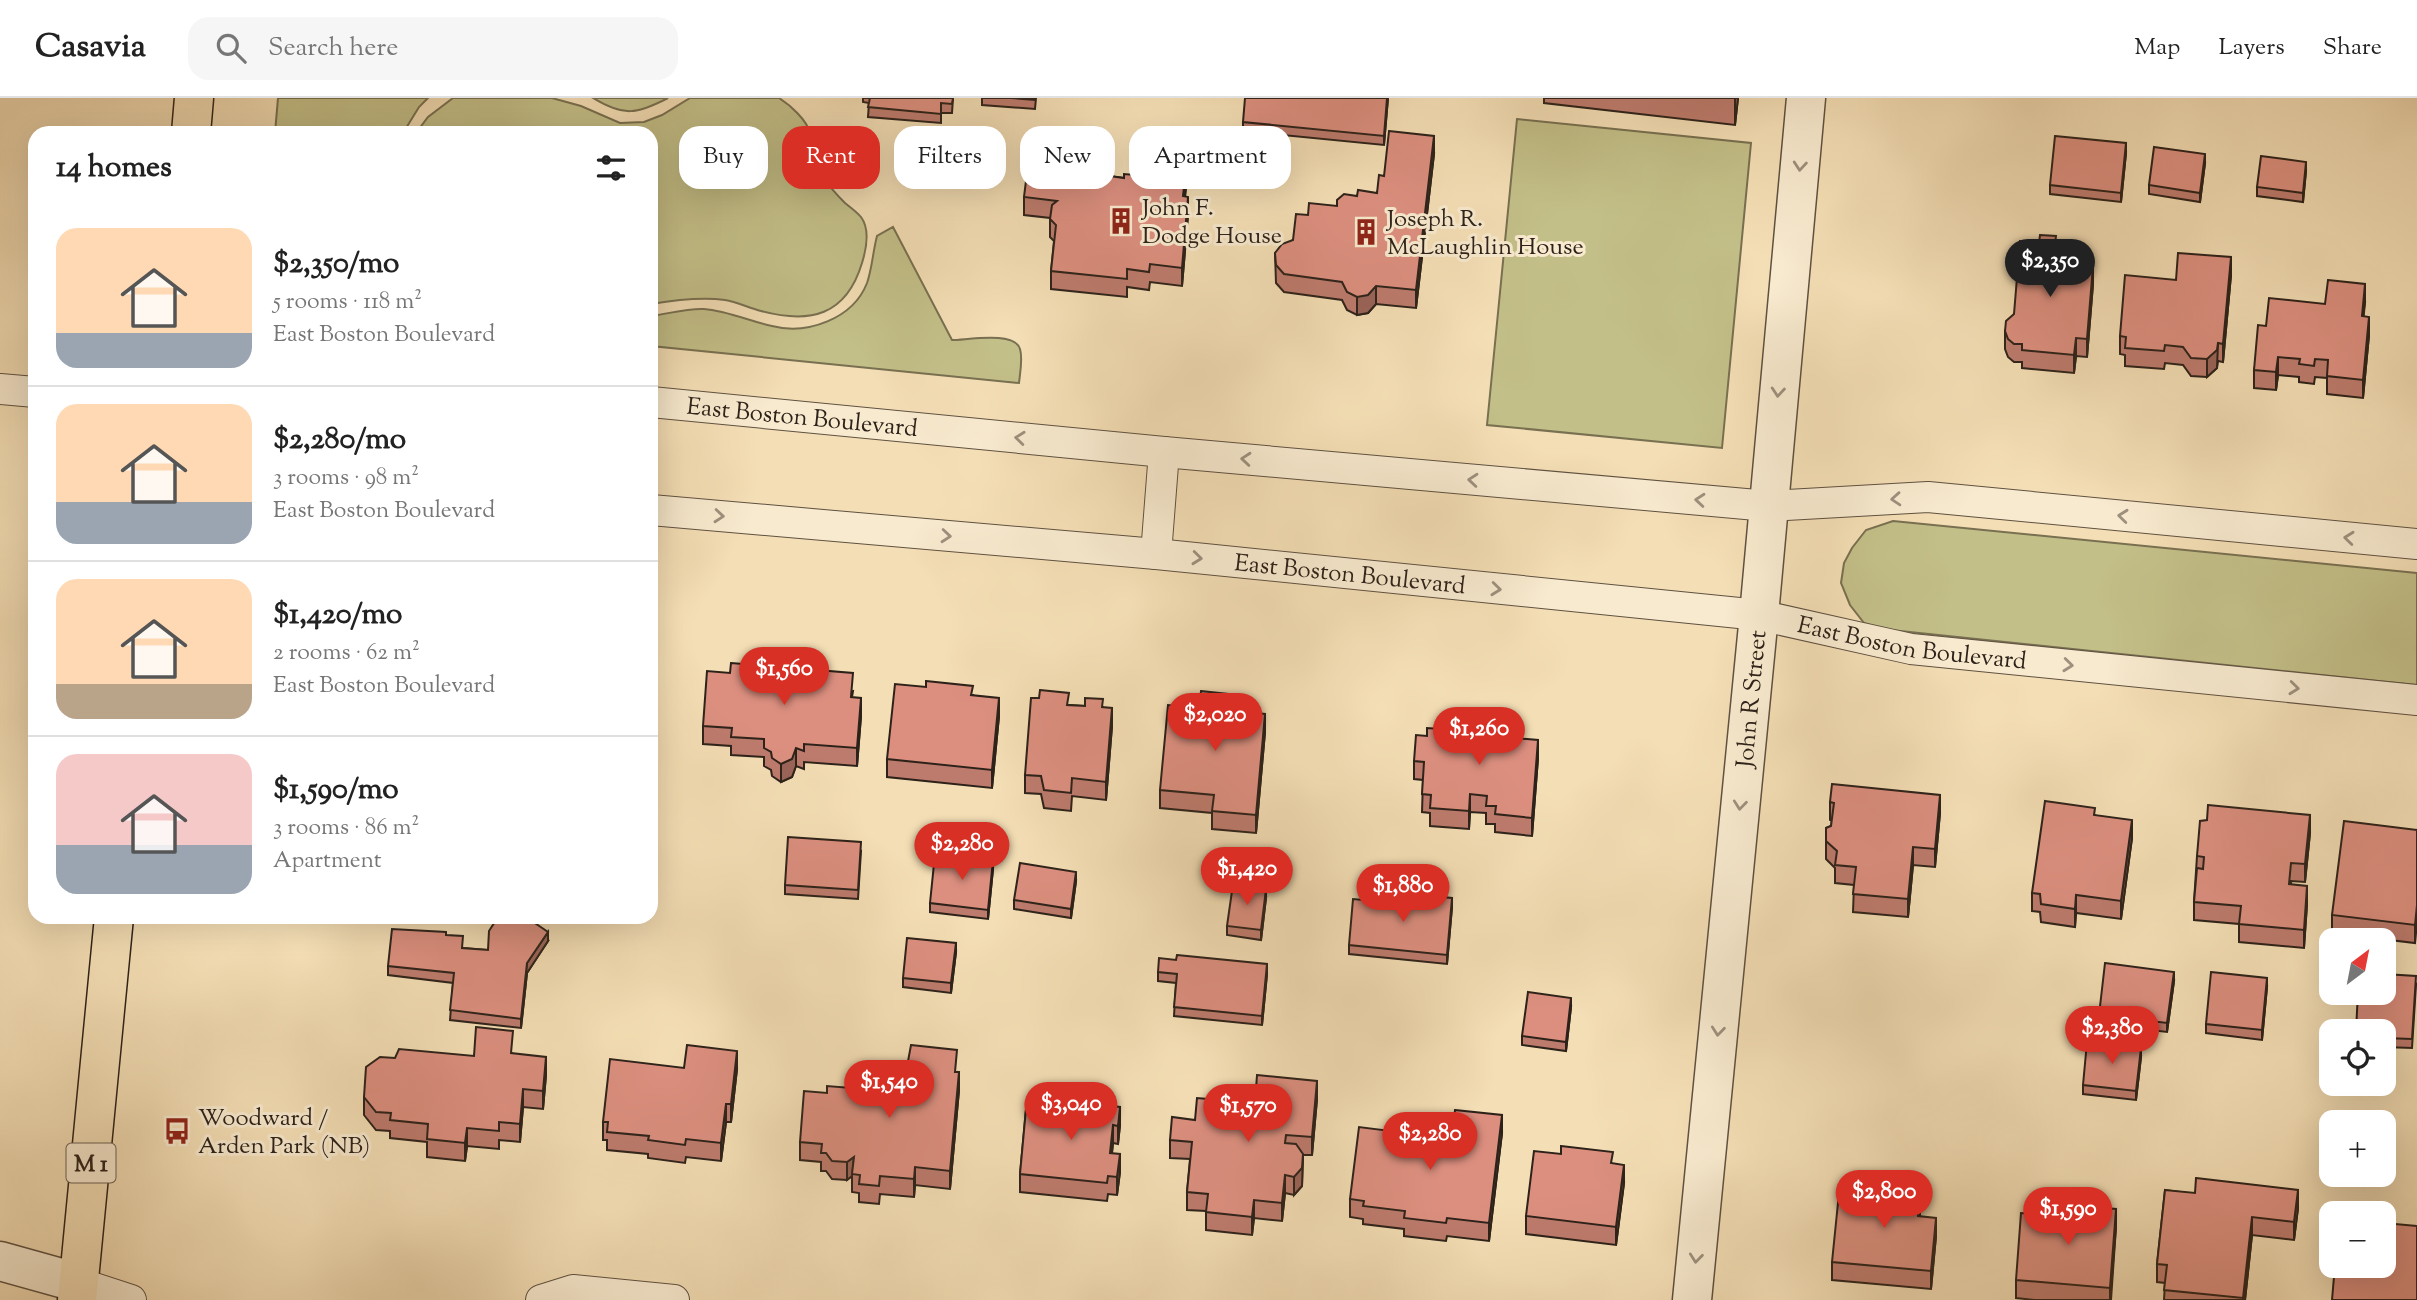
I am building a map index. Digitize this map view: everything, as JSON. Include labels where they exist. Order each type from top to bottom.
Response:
[{"type":"main road","points":[[192,126],[194,98]]},
{"type":"main road","name":"M 1","points":[[78,1292],[113,924]]},
{"type":"street","name":"John R Street","points":[[1692,1300],[1806,98]]},
{"type":"street","points":[[0,389],[28,391]]},
{"type":"street","name":"East Boston Boulevard","points":[[658,403],[1164,452],[1768,506],[1928,497],[2417,544]]},
{"type":"street","points":[[1156,554],[1164,452]]},
{"type":"street","name":"East Boston Boulevard","points":[[658,511],[1156,554],[1759,615],[1911,649],[2417,700]]},
{"type":"street","points":[[0,1261],[78,1292],[131,1300]]},
{"type":"street","points":[[541,1300],[573,1290],[674,1300]]},
{"type":"shaded area","points":[[278,98],[428,98],[407,126],[276,126]]},
{"type":"shaded area","points":[[453,98],[552,98],[581,106],[620,123],[644,122],[662,115],[690,98],[779,98],[798,113],[807,126],[782,126],[782,189],[833,189],[864,222],[866,246],[862,263],[846,295],[824,312],[810,316],[779,315],[716,299],[658,303],[658,126],[421,126],[428,117]]},
{"type":"shaded area","points":[[593,98],[668,98],[639,110],[622,111]]},
{"type":"shaded area","points":[[1517,119],[1751,143],[1722,448],[1487,425]]},
{"type":"shaded area","points":[[893,227],[952,340],[1000,338],[1016,343],[1021,357],[1019,383],[658,347],[658,315],[684,310],[713,310],[786,328],[814,326],[840,315],[860,296],[867,283],[877,236]]},
{"type":"shaded area","points":[[1893,521],[2417,573],[2417,685],[1881,629],[1864,623],[1850,605],[1841,583],[1844,563],[1866,530]]},
{"type":"building","points":[[870,98],[953,98],[952,104],[941,103],[941,114],[868,107]]},
{"type":"building","points":[[1245,98],[1387,98],[1384,136],[1243,122]]},
{"type":"building","name":"Joseph R. McLaughlin House","points":[[1389,131],[1434,136],[1416,290],[1376,286],[1368,295],[1357,297],[1347,292],[1342,282],[1284,274],[1276,265],[1275,253],[1282,244],[1293,240],[1296,214],[1308,215],[1309,203],[1337,206],[1337,200],[1344,194],[1357,196],[1358,190],[1377,193],[1379,175],[1384,176]]},
{"type":"building","points":[[2055,136],[2126,143],[2121,193],[2050,185]]},
{"type":"building","points":[[2154,147],[2205,154],[2200,193],[2149,185]]},
{"type":"building","points":[[2261,156],[2306,162],[2303,193],[2257,187]]},
{"type":"building","name":"John F. Dodge House","points":[[1124,174],[1129,174],[1129,189],[1184,189],[1183,196],[1188,197],[1182,268],[1150,264],[1149,272],[1127,269],[1127,279],[1051,271],[1056,225],[1050,219],[1052,205],[1057,201],[1024,197],[1025,189],[1115,189],[1115,177],[1124,178]]},
{"type":"building","points":[[2040,235],[2056,236],[2055,244],[2073,246],[2071,263],[2093,266],[2087,339],[2076,338],[2074,355],[2022,350],[2022,344],[2014,344],[2005,331],[2006,321],[2014,314],[2020,241],[2039,243]]},
{"type":"building","points":[[2178,253],[2231,257],[2223,344],[2218,343],[2217,350],[2207,359],[2191,358],[2183,347],[2165,345],[2164,351],[2125,348],[2126,337],[2120,336],[2125,275],[2176,280]]},
{"type":"building","points":[[2328,280],[2365,284],[2362,316],[2369,317],[2363,380],[2327,376],[2328,360],[2315,359],[2314,366],[2299,364],[2300,359],[2278,357],[2276,372],[2254,370],[2258,325],[2266,326],[2269,298],[2325,304]]},
{"type":"building","points":[[731,663],[853,673],[851,697],[861,698],[857,748],[804,744],[804,751],[796,748],[792,759],[781,764],[764,748],[764,739],[731,737],[732,728],[703,726],[707,671],[730,673]]},
{"type":"building","points":[[926,681],[973,686],[971,695],[999,698],[992,770],[887,759],[895,684],[926,687]]},
{"type":"building","points":[[1040,690],[1069,693],[1067,705],[1085,706],[1085,698],[1103,699],[1102,707],[1112,708],[1106,782],[1072,778],[1071,793],[1044,790],[1041,776],[1025,775],[1031,698],[1039,698]]},
{"type":"building","points":[[1201,691],[1237,695],[1235,711],[1265,714],[1256,815],[1212,811],[1214,795],[1160,790],[1168,705],[1199,708]]},
{"type":"building","points":[[1472,712],[1505,714],[1503,737],[1538,740],[1532,818],[1495,814],[1496,806],[1486,806],[1487,796],[1470,794],[1469,811],[1430,808],[1431,795],[1422,794],[1424,762],[1414,761],[1416,735],[1427,736],[1427,728],[1471,731]]},
{"type":"building","points":[[1832,784],[1940,795],[1935,849],[1913,847],[1908,899],[1853,894],[1856,867],[1835,865],[1837,851],[1826,841],[1826,828],[1831,826],[1834,803],[1830,802]]},
{"type":"building","points":[[2045,801],[2095,808],[2094,815],[2132,820],[2121,901],[2076,895],[2075,909],[2041,904],[2040,894],[2032,893]]},
{"type":"building","points":[[2208,805],[2310,815],[2305,864],[2291,863],[2289,884],[2307,886],[2304,930],[2239,924],[2241,906],[2194,902],[2197,868],[2203,869],[2204,857],[2197,856],[2200,821],[2207,820]]},
{"type":"building","points":[[2344,821],[2417,830],[2415,925],[2332,915]]},
{"type":"building","points":[[788,837],[861,842],[858,890],[785,885]]},
{"type":"building","points":[[935,854],[993,860],[988,910],[930,903]]},
{"type":"building","points":[[1020,863],[1076,872],[1071,909],[1014,900]]},
{"type":"building","points":[[1233,884],[1266,889],[1261,930],[1227,926]]},
{"type":"building","points":[[1400,893],[1452,898],[1447,955],[1349,945],[1353,899],[1399,903]]},
{"type":"building","points":[[494,924],[536,924],[548,932],[527,963],[521,1019],[450,1010],[454,973],[388,966],[392,929],[446,932],[446,935],[463,936],[462,948],[488,950],[489,931]]},
{"type":"building","points":[[907,938],[956,943],[951,983],[903,978]]},
{"type":"building","points":[[1177,955],[1267,964],[1262,1016],[1174,1007],[1177,974],[1158,972],[1159,958],[1176,960]]},
{"type":"building","points":[[2105,963],[2174,972],[2167,1023],[2099,1015]]},
{"type":"building","points":[[2211,972],[2267,978],[2262,1030],[2206,1024]]},
{"type":"building","points":[[2396,975],[2416,976],[2412,1039],[2396,1038],[2396,1019],[2357,1019],[2357,1005],[2396,1005]]},
{"type":"building","points":[[1528,992],[1571,998],[1566,1042],[1522,1036]]},
{"type":"building","points":[[476,1027],[513,1031],[511,1053],[546,1057],[543,1091],[523,1089],[520,1124],[499,1122],[499,1131],[467,1128],[465,1143],[427,1139],[428,1124],[390,1120],[391,1113],[376,1112],[364,1097],[366,1067],[380,1057],[395,1058],[399,1049],[474,1056]]},
{"type":"building","points":[[2087,1042],[2141,1048],[2136,1091],[2083,1085]]},
{"type":"building","points":[[687,1045],[737,1051],[731,1104],[726,1104],[721,1143],[686,1139],[685,1145],[648,1140],[649,1136],[607,1132],[608,1122],[603,1122],[610,1059],[684,1068]]},
{"type":"building","points":[[911,1045],[957,1050],[955,1072],[959,1072],[950,1171],[915,1167],[914,1179],[880,1176],[879,1186],[859,1184],[860,1175],[852,1174],[854,1157],[847,1162],[832,1161],[826,1153],[821,1153],[822,1144],[800,1142],[804,1091],[827,1093],[827,1086],[864,1089],[865,1079],[904,1083]]},
{"type":"building","points":[[1257,1075],[1317,1081],[1312,1137],[1286,1135],[1285,1143],[1296,1144],[1303,1154],[1302,1168],[1294,1177],[1285,1175],[1282,1203],[1254,1200],[1252,1217],[1206,1212],[1208,1194],[1187,1192],[1192,1142],[1170,1140],[1172,1117],[1195,1120],[1197,1098],[1255,1103]]},
{"type":"building","points":[[1052,1100],[1120,1107],[1118,1126],[1113,1125],[1110,1153],[1120,1154],[1117,1177],[1108,1176],[1107,1183],[1020,1174],[1026,1109],[1051,1112]]},
{"type":"building","points":[[1455,1110],[1502,1115],[1489,1223],[1447,1218],[1446,1223],[1404,1218],[1405,1211],[1363,1206],[1364,1201],[1350,1199],[1359,1127],[1407,1133],[1406,1146],[1450,1152]]},
{"type":"building","points":[[1561,1146],[1613,1152],[1611,1163],[1624,1165],[1616,1227],[1526,1216],[1534,1151],[1561,1154]]},
{"type":"building","points":[[2196,1178],[2298,1190],[2294,1222],[2252,1217],[2243,1298],[2164,1290],[2167,1265],[2157,1264],[2165,1190],[2195,1193]]},
{"type":"building","points":[[1871,1187],[1920,1191],[1918,1216],[1936,1218],[1931,1271],[1832,1262],[1839,1193],[1870,1195]]},
{"type":"building","points":[[2065,1205],[2116,1209],[2110,1288],[2016,1280],[2021,1213],[2064,1216]]},
{"type":"building","points":[[2396,1224],[2417,1226],[2417,1300],[2332,1300],[2334,1278],[2396,1278]]},
{"type":"place","name":"John F. Dodge House","points":[[1121,221]]},
{"type":"place","name":"Joseph R. McLaughlin House","points":[[1366,232]]},
{"type":"place","name":"Woodward / Arden Park (NB)","points":[[177,1131]]}]
